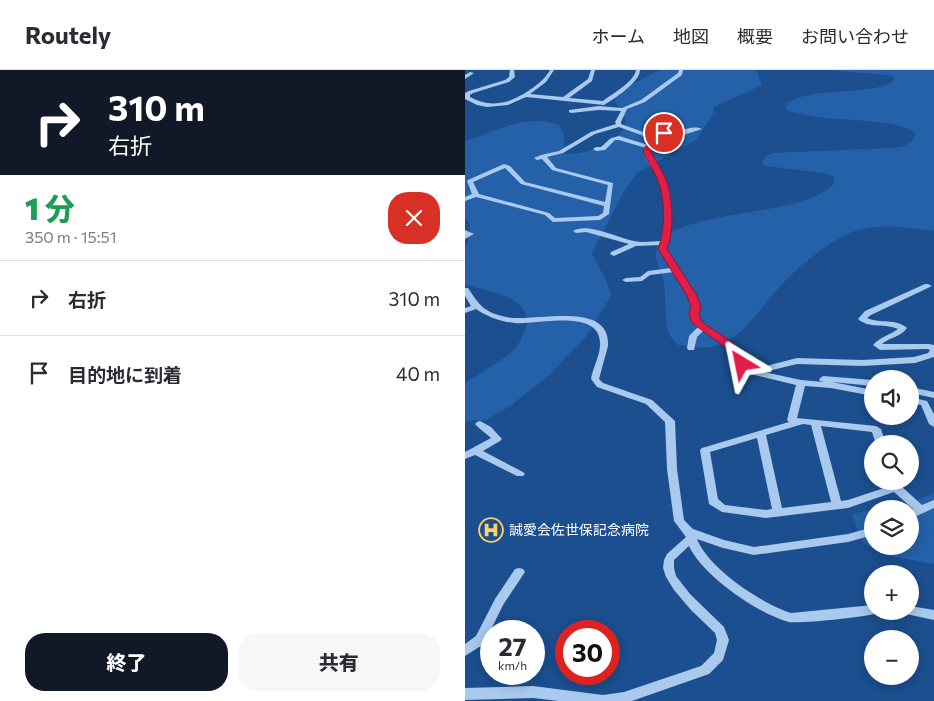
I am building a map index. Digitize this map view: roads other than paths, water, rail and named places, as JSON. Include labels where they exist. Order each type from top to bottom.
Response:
[{"type":"street","points":[[512,70],[512,77],[507,81],[471,92],[466,97],[479,104],[506,104],[525,95],[551,75],[552,70]]},
{"type":"street","points":[[564,100],[589,80],[593,70]]},
{"type":"street","points":[[525,95],[604,103],[633,80],[638,74],[638,70]]},
{"type":"street","points":[[619,125],[618,122],[624,110],[632,104],[643,101],[680,74],[681,70]]},
{"type":"street","points":[[465,77],[472,73]]},
{"type":"street","points":[[571,111],[599,108],[624,110]]},
{"type":"street","points":[[465,199],[475,195],[547,214],[553,220],[600,218],[606,214],[611,184],[554,168],[540,157],[561,152],[593,133],[619,125],[656,137],[671,138],[686,131],[699,129]]},
{"type":"street","points":[[676,127],[656,137],[647,151],[664,186],[668,224],[663,249],[696,306],[694,314],[697,323],[729,345],[742,364],[753,372],[801,383],[831,385],[864,391]]},
{"type":"street","points":[[603,150],[613,139],[619,138],[649,147]]},
{"type":"street","points":[[475,195],[470,181],[504,166],[509,167],[523,182],[607,205]]},
{"type":"street","points":[[576,231],[586,230],[635,244],[665,243]]},
{"type":"street","points":[[465,232],[471,234],[465,237]]},
{"type":"street","points":[[614,254],[635,244]]},
{"type":"street","points":[[626,280],[642,279],[648,273],[676,270]]},
{"type":"street","points":[[753,372],[797,361],[862,363],[915,360],[932,355],[934,350],[929,346],[883,348],[877,345],[882,340],[900,332],[903,328],[898,325],[867,322],[863,319],[868,313],[928,286]]},
{"type":"street","points":[[465,290],[477,306],[517,322],[558,318],[581,319],[593,323],[601,330],[604,342],[595,379],[600,385],[649,402],[670,421],[672,470],[679,521],[690,535],[695,548],[710,566],[741,593],[776,614],[791,618],[864,611]]},
{"type":"street","points":[[465,311],[477,306]]},
{"type":"street","points":[[691,348],[693,336],[703,327]]},
{"type":"street","points":[[779,377],[841,379],[864,382]]},
{"type":"street","points":[[801,383],[793,420],[876,429],[878,435]]},
{"type":"street","points":[[919,392],[934,394]]},
{"type":"street","points":[[919,402],[925,403],[934,424]]},
{"type":"street","points":[[803,421],[705,450],[713,501],[722,508],[766,514],[848,504],[883,490]]},
{"type":"street","points":[[815,422],[837,505]]},
{"type":"street","points":[[465,456],[497,439],[488,429],[480,424]]},
{"type":"street","points":[[761,434],[778,512]]},
{"type":"street","points":[[475,451],[520,474]]},
{"type":"street","points":[[900,490],[920,510],[934,504]]},
{"type":"street","points":[[690,535],[754,551],[848,538],[864,534]]},
{"type":"street","points":[[465,694],[533,692],[603,700],[624,698],[705,670],[719,656],[723,640],[720,630],[671,581],[667,569],[669,559],[690,535]]},
{"type":"street","points":[[465,651],[480,640],[499,602],[519,572]]},
{"type":"street","points":[[919,612],[934,615]]},
{"type":"place","name":"誠愛会佐世保記念病院","points":[[491,530]]}]
